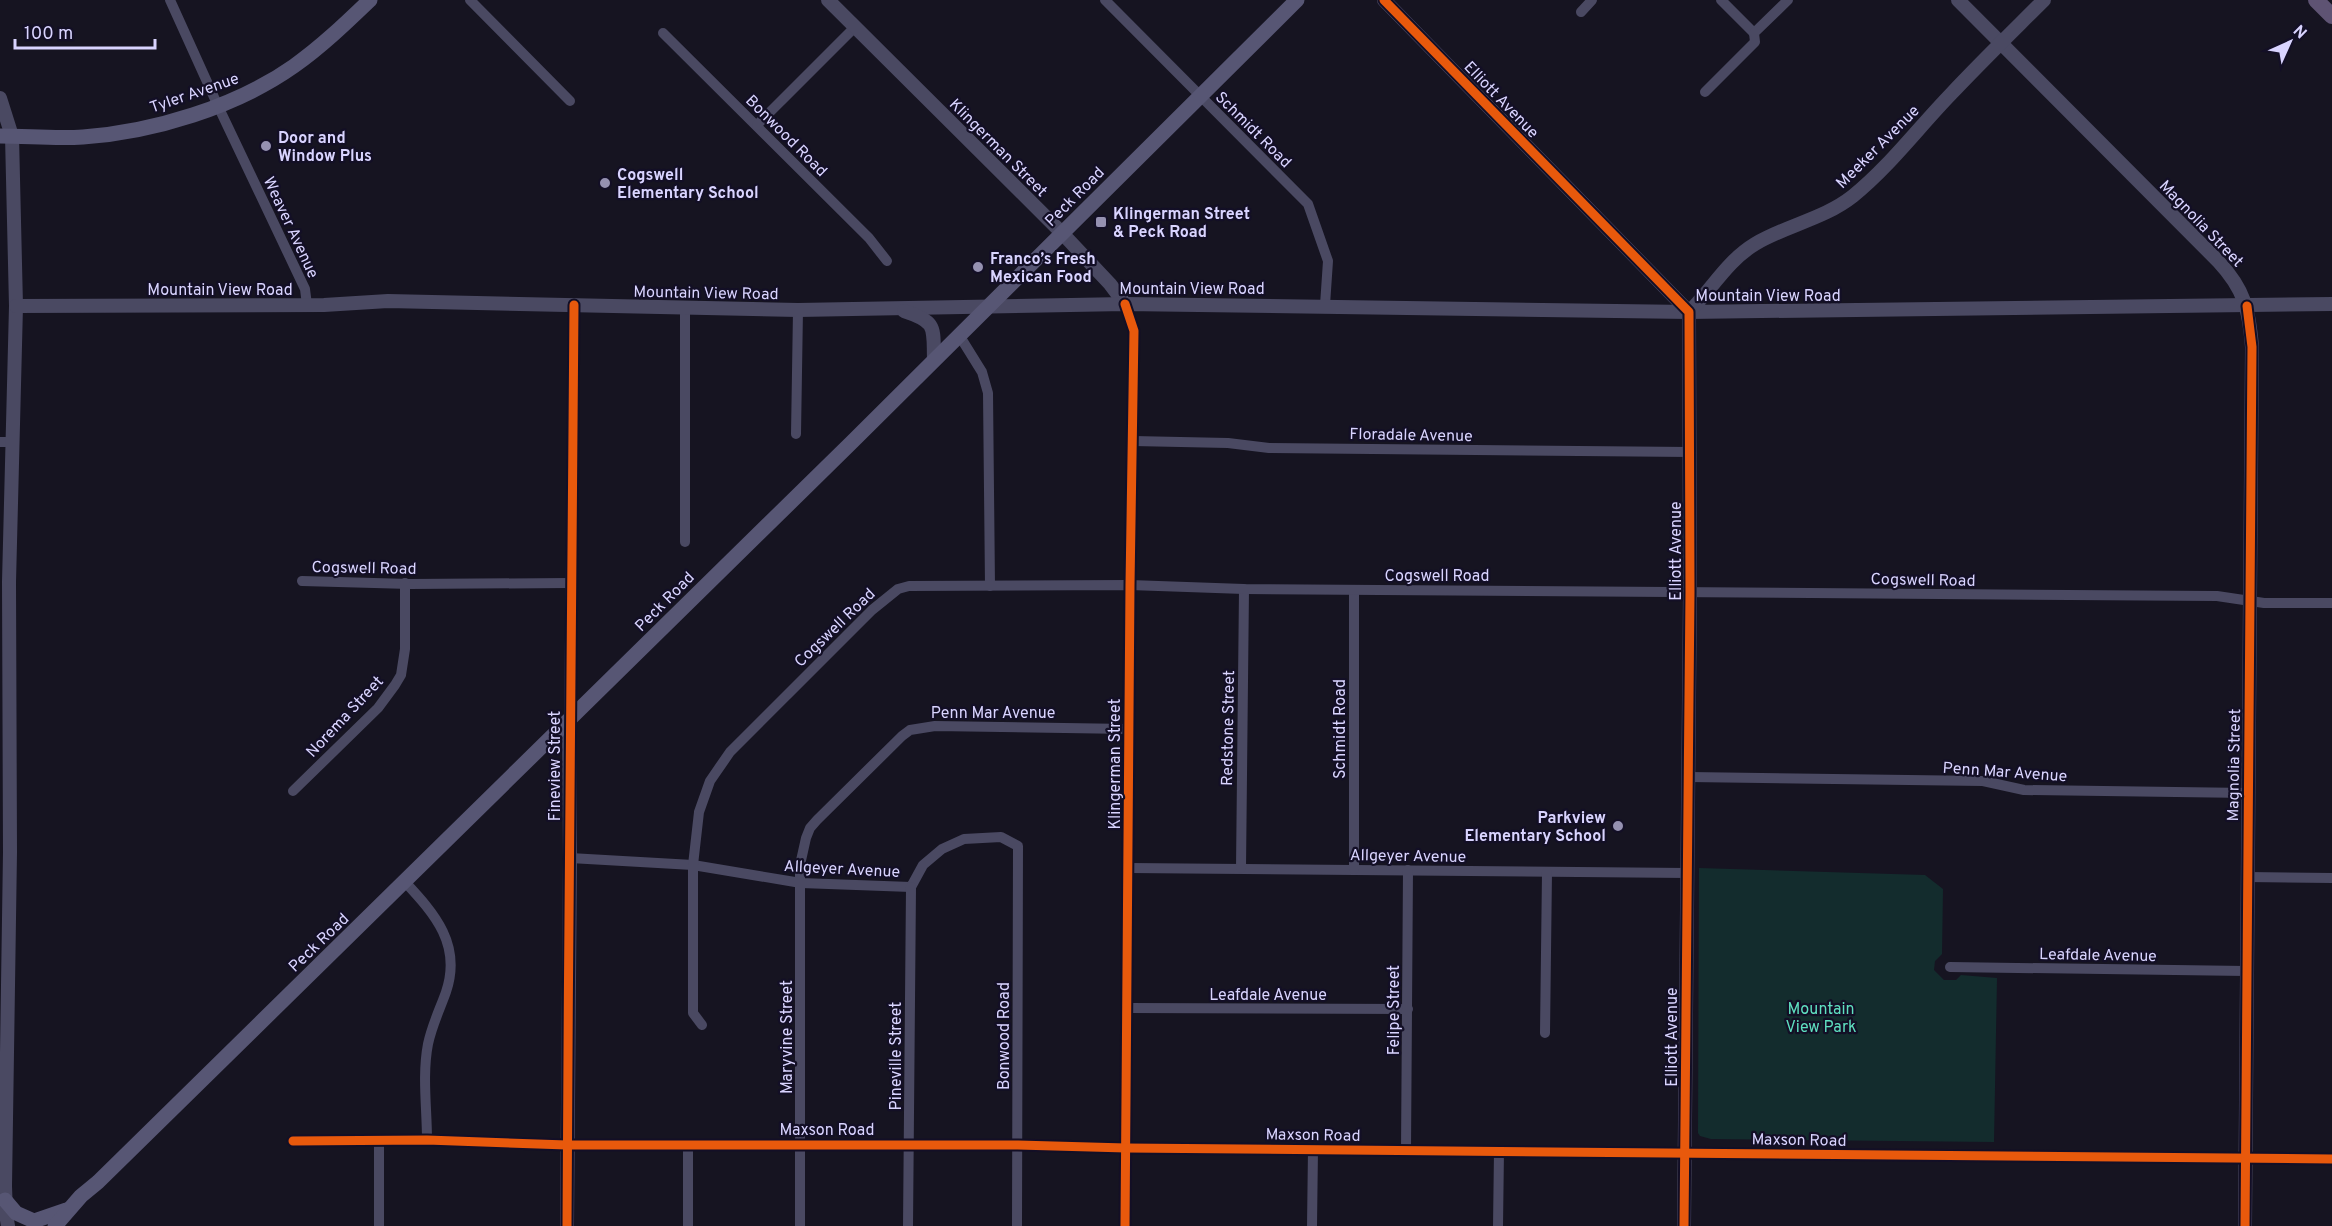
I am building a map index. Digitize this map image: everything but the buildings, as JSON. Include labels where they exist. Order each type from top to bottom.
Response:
[{"type":"main road","name":"Tyler Avenue","points":[[6,136],[83,137],[116,133],[218,106],[271,81],[294,66],[370,0]]},
{"type":"main road","name":"Peck Road","points":[[56,1226],[69,1209],[405,882],[1298,0]]},
{"type":"main road","points":[[2316,0],[2332,16]]},
{"type":"main road","points":[[5,1200],[16,1213],[34,1221],[44,1220],[69,1209]]},
{"type":"street","name":"Weaver Avenue","points":[[170,0],[305,289],[307,305]]},
{"type":"street","points":[[470,0],[570,101]]},
{"type":"street","name":"Klingerman Street","points":[[828,0],[1062,233],[1110,284],[1125,304],[1134,331],[1125,1226]]},
{"type":"street","name":"Schmidt Road","points":[[1105,0],[1308,204],[1328,261],[1325,305]]},
{"type":"street","name":"Elliott Avenue","points":[[1384,0],[1689,312],[1689,777],[1684,1226]]},
{"type":"street","points":[[1581,12],[1592,0]]},
{"type":"street","points":[[1705,92],[1755,42],[1754,33],[1721,0]]},
{"type":"street","points":[[1754,33],[1788,0]]},
{"type":"street","name":"Magnolia Street","points":[[1958,0],[2224,267],[2238,284],[2247,306],[2252,347],[2245,1226]]},
{"type":"street","name":"Meeker Avenue","points":[[1689,312],[1707,295],[1732,261],[1754,244],[1829,212],[1855,194],[2044,0]]},
{"type":"street","points":[[757,125],[855,27]]},
{"type":"street","name":"Bonwood Road","points":[[663,33],[869,238],[887,261]]},
{"type":"street","points":[[0,98],[6,136],[16,306],[6,442],[3,1152],[8,1226]]},
{"type":"street","name":"Mountain View Road","points":[[16,306],[307,305],[406,301],[798,310],[1125,304],[1325,305],[1689,312],[2332,304]]},
{"type":"street","name":"Fineview Street","points":[[567,1226],[570,858],[569,583],[574,305]]},
{"type":"street","points":[[685,308],[685,542]]},
{"type":"street","points":[[890,308],[924,318],[929,322],[933,329],[934,360]]},
{"type":"street","points":[[796,435],[798,310]]},
{"type":"street","points":[[959,335],[982,372],[989,400],[990,586]]},
{"type":"street","name":"Floradale Avenue","points":[[1133,441],[1228,443],[1269,448],[1690,452]]},
{"type":"street","name":"Cogswell Road","points":[[302,581],[569,583]]},
{"type":"street","name":"Norema Street","points":[[293,790],[378,708],[396,685],[401,675],[405,650],[405,583]]},
{"type":"street","name":"Cogswell Road","points":[[702,1025],[693,1013],[693,865],[699,812],[710,781],[730,752],[872,610],[898,589],[909,586],[1130,585],[1244,589],[2217,597],[2251,601],[2332,603]]},
{"type":"street","name":"Redstone Street","points":[[1241,868],[1244,589]]},
{"type":"street","name":"Schmidt Road","points":[[1354,590],[1354,869]]},
{"type":"street","name":"Penn Mar Avenue","points":[[801,883],[800,866],[810,828],[910,730],[926,726],[1129,729]]},
{"type":"street","name":"Penn Mar Avenue","points":[[1689,777],[1983,781],[2024,790],[2248,793]]},
{"type":"street","name":"Allgeyer Avenue","points":[[570,858],[693,865],[801,883],[911,887],[923,865],[942,849],[964,839],[1001,837],[1018,846]]},
{"type":"street","name":"Bonwood Road","points":[[1017,1226],[1018,846]]},
{"type":"street","name":"Allgeyer Avenue","points":[[1129,868],[1687,873]]},
{"type":"street","name":"Felipe Street","points":[[1406,1150],[1408,870]]},
{"type":"street","points":[[1545,1033],[1547,872]]},
{"type":"street","points":[[2247,877],[2332,878]]},
{"type":"street","points":[[405,882],[428,907],[445,933],[450,963],[450,978],[433,1023],[425,1062],[428,1140]]},
{"type":"street","name":"Maryvine Street","points":[[800,1226],[801,883]]},
{"type":"street","name":"Pineville Street","points":[[908,1226],[911,887]]},
{"type":"street","name":"Leafdale Avenue","points":[[1950,967],[2246,970]]},
{"type":"street","name":"Leafdale Avenue","points":[[1128,1008],[1408,1009]]},
{"type":"street","points":[[379,1140],[379,1226]]},
{"type":"street","name":"Maxson Road","points":[[293,1141],[428,1140],[567,1145],[909,1144],[2332,1159]]},
{"type":"street","points":[[688,1145],[688,1226]]},
{"type":"street","points":[[1312,1226],[1313,1149]]},
{"type":"street","points":[[1498,1226],[1499,1151]]},
{"type":"green space","name":"Mountain View Park","points":[[1699,868],[1925,875],[1943,889],[1942,954],[1935,961],[1934,970],[1944,980],[1956,980],[1961,975],[1997,978],[1994,1142],[1711,1139],[1700,1136],[1698,1133]]},
{"type":"cycle path","points":[[1384,0],[1689,312],[1690,592],[1684,1226]]},
{"type":"cycle path","points":[[1125,304],[1134,331],[1125,1226]]},
{"type":"cycle path","points":[[567,1226],[574,305]]},
{"type":"cycle path","points":[[2245,1226],[2252,347],[2247,306]]},
{"type":"cycle path","points":[[293,1141],[427,1140],[567,1145],[1018,1145],[1126,1148],[2332,1159]]},
{"type":"place","name":"Door and Window Plus","points":[[266,146]]},
{"type":"place","name":"Cogswell Elementary School","points":[[605,183]]},
{"type":"place","name":"Klingerman Street & Peck Road","points":[[1101,222]]},
{"type":"place","name":"Franco’s Fresh Mexican Food","points":[[978,267]]},
{"type":"place","name":"Parkview Elementary School","points":[[1618,826]]}]
